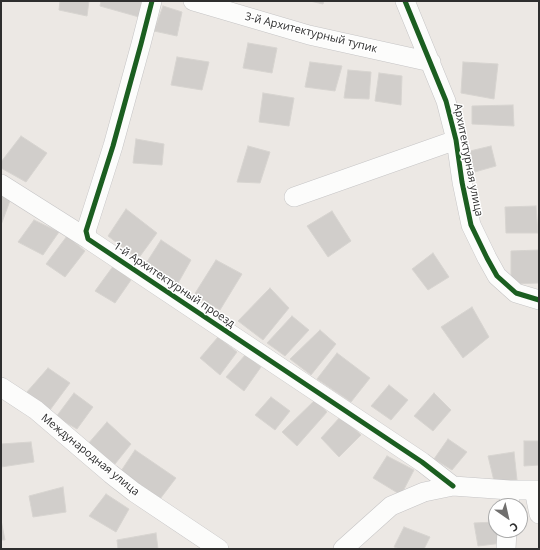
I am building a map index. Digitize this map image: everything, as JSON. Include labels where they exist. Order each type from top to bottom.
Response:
[{"type":"street","points":[[88,240],[86,231],[113,146],[152,1]]},
{"type":"street","name":"3-й Архитектурный тупик","points":[[193,1],[309,35],[431,62]]},
{"type":"street","name":"Архитектурная улица","points":[[405,1],[446,101],[456,140],[462,182],[471,225],[497,276],[516,293],[539,300]]},
{"type":"street","points":[[294,197],[456,140]]},
{"type":"street","name":"1-й Архитектурный проезд","points":[[1,184],[88,240],[409,454],[453,486]]},
{"type":"street","name":"Международная улица","points":[[1,387],[36,410],[134,492],[219,549]]},
{"type":"street","points":[[343,549],[391,506],[424,492],[453,486],[509,498],[537,490],[539,514]]},
{"type":"street","points":[[506,549],[507,538]]},
{"type":"building","points":[[60,1],[89,1],[87,16],[59,10]]},
{"type":"building","points":[[101,1],[142,1],[139,17],[100,6]]},
{"type":"building","points":[[310,1],[324,1],[323,4]]},
{"type":"building","points":[[163,6],[182,12],[177,36],[154,31]]},
{"type":"building","points":[[248,43],[277,48],[272,73],[243,68]]},
{"type":"building","points":[[177,57],[209,62],[202,90],[171,85]]},
{"type":"building","points":[[310,62],[342,66],[335,91],[305,87]]},
{"type":"building","points":[[463,62],[498,64],[494,99],[461,93]]},
{"type":"building","points":[[348,70],[371,72],[369,99],[344,98]]},
{"type":"building","points":[[379,73],[402,76],[401,105],[375,101]]},
{"type":"building","points":[[263,93],[294,98],[289,126],[259,122]]},
{"type":"building","points":[[513,105],[514,126],[472,124],[472,106]]},
{"type":"building","points":[[21,136],[47,153],[26,182],[1,168],[1,162]]},
{"type":"building","points":[[136,139],[164,144],[162,165],[133,163]]},
{"type":"building","points":[[248,146],[270,152],[260,183],[237,182]]},
{"type":"building","points":[[491,146],[496,166],[471,173],[470,151]]},
{"type":"building","points":[[1,194],[11,198],[1,225]]},
{"type":"building","points":[[536,206],[538,233],[506,233],[505,207]]},
{"type":"building","points":[[126,209],[157,233],[138,259],[108,236]]},
{"type":"building","points":[[332,211],[351,241],[328,257],[307,226]]},
{"type":"building","points":[[34,220],[59,232],[43,255],[18,242]]},
{"type":"building","points":[[67,236],[85,251],[65,277],[46,264]]},
{"type":"building","points":[[161,240],[191,260],[177,285],[145,265]]},
{"type":"building","points":[[539,250],[539,283],[511,284],[511,251]]},
{"type":"building","points":[[433,253],[449,277],[428,290],[412,269]]},
{"type":"building","points":[[216,260],[242,274],[220,310],[194,295]]},
{"type":"building","points":[[114,265],[131,280],[115,303],[95,291]]},
{"type":"building","points":[[270,288],[289,308],[263,340],[238,321]]},
{"type":"building","points":[[472,307],[489,337],[463,358],[441,327]]},
{"type":"building","points":[[292,316],[309,330],[285,356],[267,343]]},
{"type":"building","points":[[320,330],[336,344],[311,375],[290,359]]},
{"type":"building","points":[[218,337],[237,352],[220,375],[200,358]]},
{"type":"building","points":[[337,353],[370,378],[351,402],[317,379]]},
{"type":"building","points":[[246,354],[261,367],[244,391],[226,377]]},
{"type":"building","points":[[48,368],[70,383],[50,410],[26,393]]},
{"type":"building","points":[[389,385],[408,400],[391,420],[371,406]]},
{"type":"building","points":[[74,393],[93,407],[77,429],[56,417]]},
{"type":"building","points":[[434,393],[451,410],[433,431],[414,416]]},
{"type":"building","points":[[271,397],[290,411],[275,430],[255,415]]},
{"type":"building","points":[[316,399],[327,412],[297,446],[282,432]]},
{"type":"building","points":[[341,416],[361,435],[339,457],[321,438]]},
{"type":"building","points":[[107,422],[131,444],[115,464],[87,445]]},
{"type":"building","points":[[448,439],[467,452],[452,470],[434,459]]},
{"type":"building","points":[[524,441],[539,441],[539,465],[524,466]]},
{"type":"building","points":[[31,442],[34,462],[1,467],[1,444]]},
{"type":"building","points":[[135,450],[176,478],[160,499],[121,471]]},
{"type":"building","points":[[514,452],[517,480],[494,481],[488,456]]},
{"type":"building","points":[[387,456],[414,470],[401,495],[373,478]]},
{"type":"building","points":[[63,487],[66,512],[33,517],[29,496]]},
{"type":"building","points":[[106,494],[129,509],[116,532],[89,516]]},
{"type":"building","points":[[1,520],[5,540],[1,540]]},
{"type":"building","points":[[488,522],[488,538],[503,538],[503,543],[478,546],[474,523]]},
{"type":"building","points":[[404,527],[430,537],[424,549],[400,549],[394,547]]},
{"type":"building","points":[[156,533],[158,549],[118,549],[117,540]]},
{"type":"cycle path","points":[[152,1],[113,146],[86,231],[88,239],[422,462],[453,486]]},
{"type":"cycle path","points":[[405,1],[446,101],[456,140],[462,182],[471,225],[497,276],[516,293],[539,300]]}]
